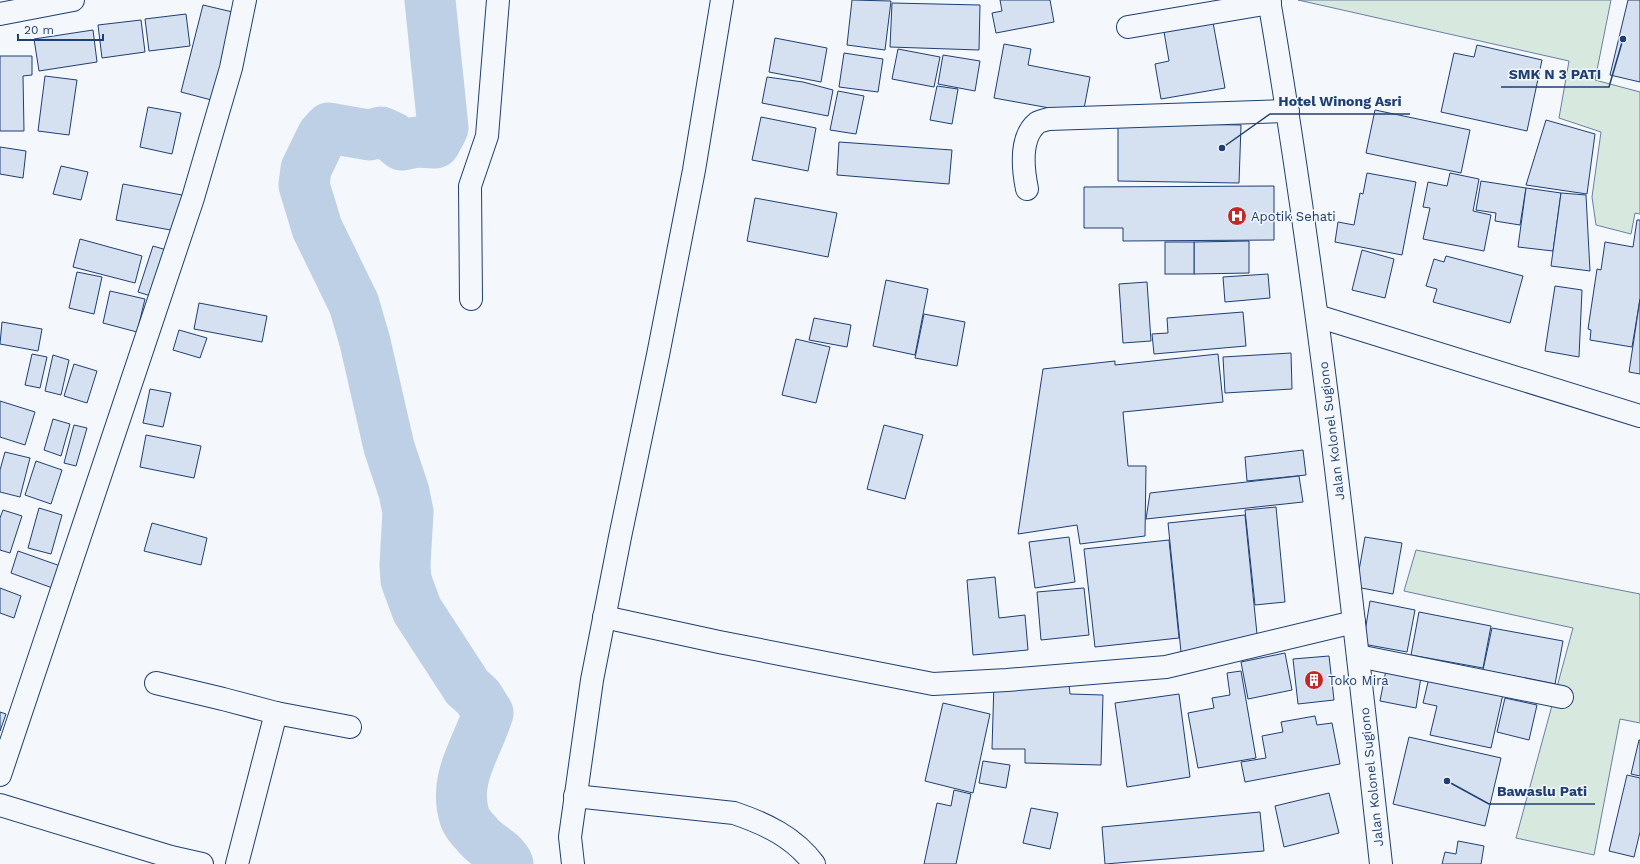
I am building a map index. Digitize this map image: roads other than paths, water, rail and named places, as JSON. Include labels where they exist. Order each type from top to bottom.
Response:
[{"type":"street","points":[[0,14],[73,0]]},
{"type":"street","points":[[0,775],[193,198],[231,68],[244,0]]},
{"type":"street","points":[[471,299],[470,186],[487,136],[498,0]]},
{"type":"street","points":[[573,864],[570,837],[592,680],[658,355],[692,177],[722,0]]},
{"type":"street","points":[[1128,27],[1270,1]]},
{"type":"street","name":"Jalan Kolonel Sugiono","points":[[1270,1],[1288,111],[1317,316],[1358,656],[1381,864]]},
{"type":"street","points":[[1028,189],[1023,168],[1025,148],[1031,131],[1038,122],[1043,120],[1057,118],[1288,111]]},
{"type":"street","points":[[1317,316],[1640,416]]},
{"type":"street","points":[[604,617],[719,642],[933,684],[1007,680],[1166,667],[1354,622]]},
{"type":"street","points":[[1358,656],[1562,697]]},
{"type":"street","points":[[156,683],[276,713],[350,727]]},
{"type":"street","points":[[237,864],[276,713]]},
{"type":"street","points":[[576,796],[734,813],[758,821],[780,832],[805,852],[814,864]]},
{"type":"street","points":[[0,805],[171,857],[202,864]]},
{"type":"waterway","points":[[430,0],[443,128],[435,143],[417,142],[402,145],[392,137],[381,132],[369,135],[329,128],[322,136],[306,169],[304,185],[317,228],[354,304],[365,342],[389,447],[404,492],[408,512],[405,565],[406,580],[417,610],[467,687],[478,697],[488,713],[464,777],[462,804],[465,818],[480,838],[501,855],[508,864]]},
{"type":"place","name":"SMK N 3 PATI","points":[[1623,39]]},
{"type":"place","name":"Hotel Winong Asri","points":[[1222,148]]},
{"type":"place","name":"Apotik Sehati","points":[[1237,216]]},
{"type":"place","name":"Toko Mira","points":[[1314,680]]},
{"type":"place","name":"Bawaslu Pati","points":[[1447,781]]}]
